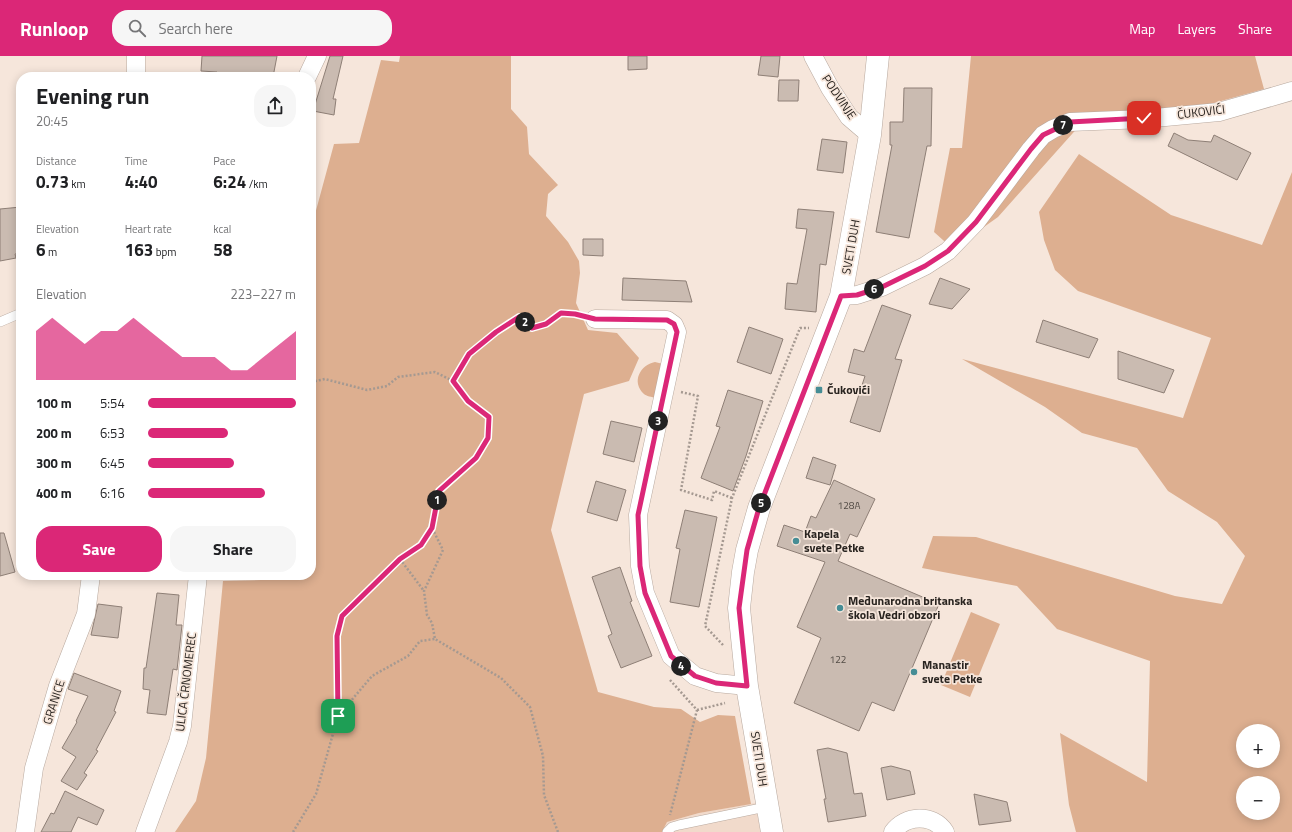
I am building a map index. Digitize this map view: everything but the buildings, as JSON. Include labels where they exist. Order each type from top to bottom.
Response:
[{"type":"main road","name":"SVETI DUH","points":[[772,832],[766,807],[747,686],[739,608],[747,550],[759,508],[841,296],[870,135],[878,56]]},
{"type":"street","points":[[136,56],[136,72]]},
{"type":"street","points":[[310,72],[318,56]]},
{"type":"street","name":"PODVINJE","points":[[813,56],[830,88],[849,116],[870,135]]},
{"type":"street","name":"ČUKOVIĆI","points":[[841,296],[857,295],[882,287],[925,266],[948,251],[976,222],[1043,135],[1053,129],[1070,122],[1219,112],[1292,91]]},
{"type":"street","points":[[595,319],[667,320],[674,324],[677,332],[676,341],[638,515],[640,566],[645,593],[671,656],[681,666],[695,676],[716,683],[747,686]]},
{"type":"street","name":"GRANICE","points":[[25,832],[34,768],[58,686],[86,614],[90,580]]},
{"type":"street","name":"ULICA ČRNOMEREC","points":[[145,832],[178,742],[182,726],[197,580]]},
{"type":"street","points":[[893,832],[904,821],[913,819],[932,821],[942,827],[945,832]]},
{"type":"lane","points":[[0,322],[16,315]]},
{"type":"lane","points":[[667,832],[672,827],[679,825],[766,807]]},
{"type":"path","points":[[453,381],[469,354],[496,332],[519,317],[532,328],[546,324],[561,313],[575,314],[595,319]]},
{"type":"path","points":[[293,832],[316,794],[338,716],[337,636],[342,616],[400,559],[421,545],[432,528],[439,491],[476,458],[488,438],[489,417],[468,401],[453,381],[435,372],[398,377],[387,386],[367,390],[325,379],[316,381]]},
{"type":"path","points":[[665,388],[698,396],[681,490],[712,500],[714,492],[732,498]]},
{"type":"path","points":[[424,591],[443,550],[432,528]]},
{"type":"path","points":[[400,559],[424,591],[427,615],[432,623],[435,639]]},
{"type":"path","points":[[338,716],[372,676],[408,656],[420,641],[435,639],[501,678],[530,707],[542,756],[544,795],[558,832]]},
{"type":"path","points":[[667,677],[697,710]]},
{"type":"path","points":[[697,710],[726,702]]},
{"type":"path","points":[[670,817],[697,710]]},
{"type":"shaded area","points":[[400,56],[511,56],[511,109],[527,127],[529,154],[558,185],[548,194],[546,216],[568,242],[579,261],[580,273],[576,303],[588,330],[617,333],[639,358],[629,381],[584,394],[551,530],[598,692],[654,707],[681,709],[700,722],[718,715],[735,716],[751,804],[699,813],[667,822],[662,832],[175,832],[196,801],[206,758],[223,581],[316,580],[316,211],[334,144],[359,143],[381,60],[399,62]]},
{"type":"shaded area","points":[[971,56],[1255,56],[1264,89],[1171,115],[1089,115],[998,217],[953,249],[934,232],[950,148],[962,148]]},
{"type":"shaded area","points":[[1079,154],[1171,215],[1262,245],[1292,172],[1292,832],[1076,832],[1069,805],[1060,733],[1147,782],[1150,661],[1057,629],[1017,586],[922,568],[933,536],[976,537],[1175,596],[1222,604],[1245,556],[1217,522],[1168,491],[1137,448],[1082,433],[1045,407],[962,359],[1183,418],[1211,338],[1078,291],[1055,270],[1044,240],[1039,212]]},
{"type":"shaded area","points":[[655,362],[663,364],[656,398],[644,394],[638,384],[639,375],[642,370]]},
{"type":"shaded area","points":[[971,612],[1000,624],[970,697],[941,685]]},
{"type":"shaded area","points":[[755,803],[761,832],[662,832],[667,822],[699,813]]},
{"type":"place","name":"Čukovići","points":[[819,390]]},
{"type":"place","name":"Kapela svete Petke","points":[[796,541]]},
{"type":"place","name":"Međunarodna britanska škola Vedri obzori","points":[[840,608]]},
{"type":"place","name":"Manastir svete Petke","points":[[914,672]]},
{"type":"route","points":[[338,716],[337,636],[342,616],[400,559],[421,545],[432,528],[439,491],[476,458],[488,438],[489,417],[468,401],[453,381],[469,354],[496,332],[519,317],[532,328],[546,324],[561,313],[575,314],[595,319],[667,320],[674,324],[677,332],[676,341],[638,515],[640,566],[645,593],[671,656],[681,666],[695,676],[716,683],[747,686],[739,608],[740,588],[747,550],[759,508],[841,296],[857,295],[882,287],[925,266],[948,251],[976,222],[1043,135],[1053,129],[1070,122],[1144,118]]}]
